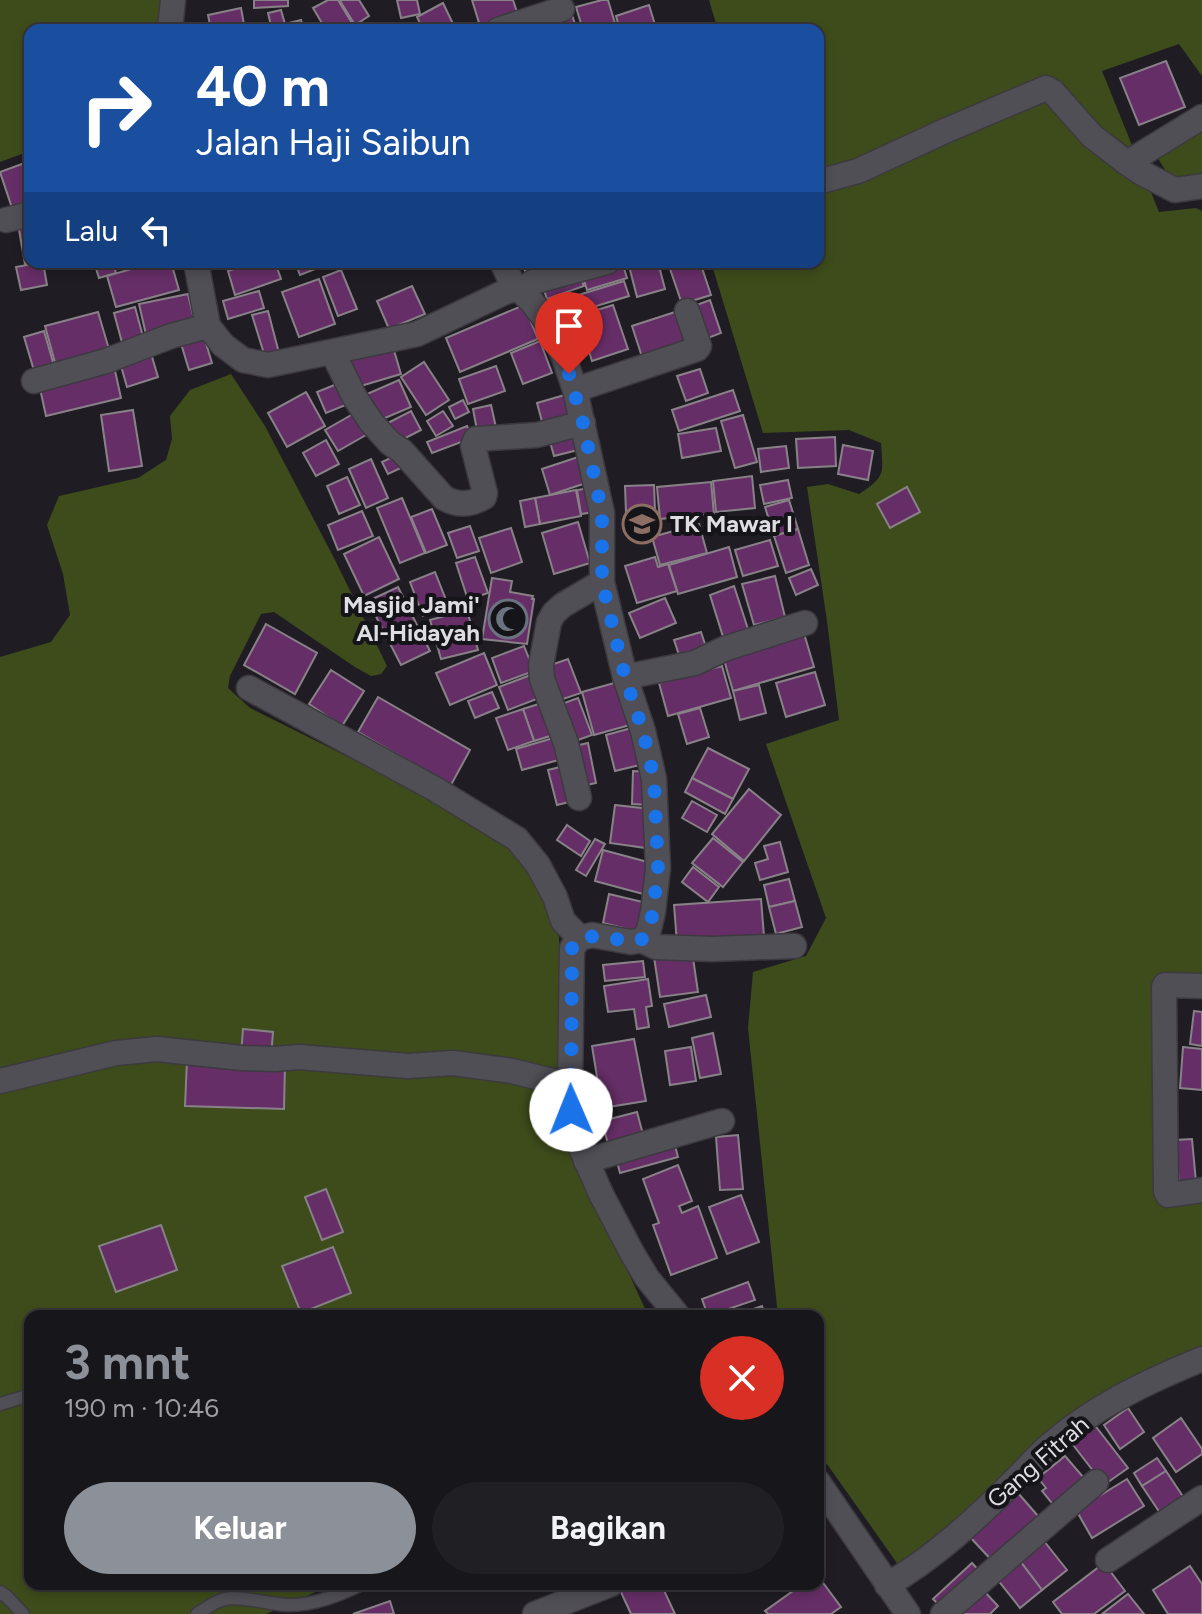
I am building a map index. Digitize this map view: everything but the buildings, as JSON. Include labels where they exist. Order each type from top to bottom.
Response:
[{"type":"street","points":[[171,24],[173,0]]},
{"type":"street","points":[[516,24],[562,9]]},
{"type":"street","points":[[824,180],[858,171],[1046,88],[1092,136],[1142,173],[1175,190],[1202,186]]},
{"type":"street","points":[[1127,163],[1202,117]]},
{"type":"street","points":[[197,268],[208,326],[223,345],[243,360],[268,365],[417,334],[505,292],[585,268]]},
{"type":"street","points":[[505,268],[518,290],[548,323],[575,390],[602,513],[602,582],[654,779],[658,868],[648,933],[641,940],[631,942],[592,935],[580,938],[572,948],[570,1083],[573,1120],[586,1161],[616,1226],[647,1278],[673,1310]]},
{"type":"street","points":[[575,390],[697,349],[699,346],[687,311]]},
{"type":"street","points":[[34,381],[106,361],[171,336],[208,326]]},
{"type":"street","points":[[333,353],[371,422],[452,503],[468,504],[484,497],[473,446],[476,439],[537,435],[583,423]]},
{"type":"street","points":[[579,798],[566,743],[542,679],[541,665],[549,622],[554,613],[602,582]]},
{"type":"street","points":[[625,677],[695,663],[724,649],[805,623]]},
{"type":"street","points":[[249,688],[435,789],[517,839],[538,865],[555,897],[563,921],[580,938]]},
{"type":"street","points":[[641,940],[656,947],[712,949],[794,946]]},
{"type":"street","points":[[1202,986],[1164,986],[1166,1192],[1168,1195],[1202,1190]]},
{"type":"street","points":[[0,1081],[116,1053],[157,1049],[242,1058],[299,1057],[408,1066],[453,1063],[570,1083]]},
{"type":"street","points":[[586,1161],[722,1121]]},
{"type":"street","name":"Gang Fitrah","points":[[887,1585],[952,1538],[1049,1445],[1089,1415],[1157,1377],[1202,1359]]},
{"type":"street","points":[[943,1614],[1096,1482]]},
{"type":"street","points":[[824,1491],[908,1614]]},
{"type":"street","points":[[1108,1560],[1202,1498]]},
{"type":"street","points":[[535,1614],[602,1597]]},
{"type":"lane","points":[[0,1404],[24,1397]]},
{"type":"lane","points":[[221,1590],[222,1599]]},
{"type":"lane","points":[[197,1614],[222,1599],[300,1605],[349,1590]]},
{"type":"lane","points":[[0,1592],[23,1614]]},
{"type":"green space","points":[[0,0],[183,0],[180,24],[24,24],[24,153],[0,162]]},
{"type":"green space","points":[[709,0],[1202,0],[1202,76],[1179,44],[1102,71],[1159,212],[1196,208],[1202,211],[1202,982],[1164,984],[1165,1197],[1202,1193],[1202,1355],[1155,1376],[904,1573],[827,1464],[824,1465],[824,1310],[777,1310],[748,1028],[753,972],[806,956],[826,918],[766,744],[839,720],[807,487],[828,484],[859,494],[874,483],[881,473],[881,443],[849,430],[763,433],[713,268],[824,268],[824,24],[716,24]]},
{"type":"green space","points":[[1202,122],[1202,173],[1177,189],[1154,152]]},
{"type":"green space","points":[[231,374],[265,426],[387,666],[381,674],[371,676],[274,612],[261,614],[230,676],[228,688],[250,708],[513,839],[537,867],[559,937],[566,1071],[559,1120],[646,1310],[24,1310],[24,1590],[320,1590],[266,1614],[0,1614],[0,657],[51,642],[70,615],[63,574],[47,525],[59,496],[138,478],[166,460],[172,439],[170,416],[190,390]]},
{"type":"place","name":"TK Mawar I","points":[[642,524]]},
{"type":"place","name":"Masjid Jami' Al-Hidayah","points":[[508,619]]},
{"type":"route","points":[[569,374],[602,513],[602,582],[654,779],[658,868],[653,912],[648,933],[641,940],[631,942],[592,935],[580,938],[572,948],[571,1110]]}]
